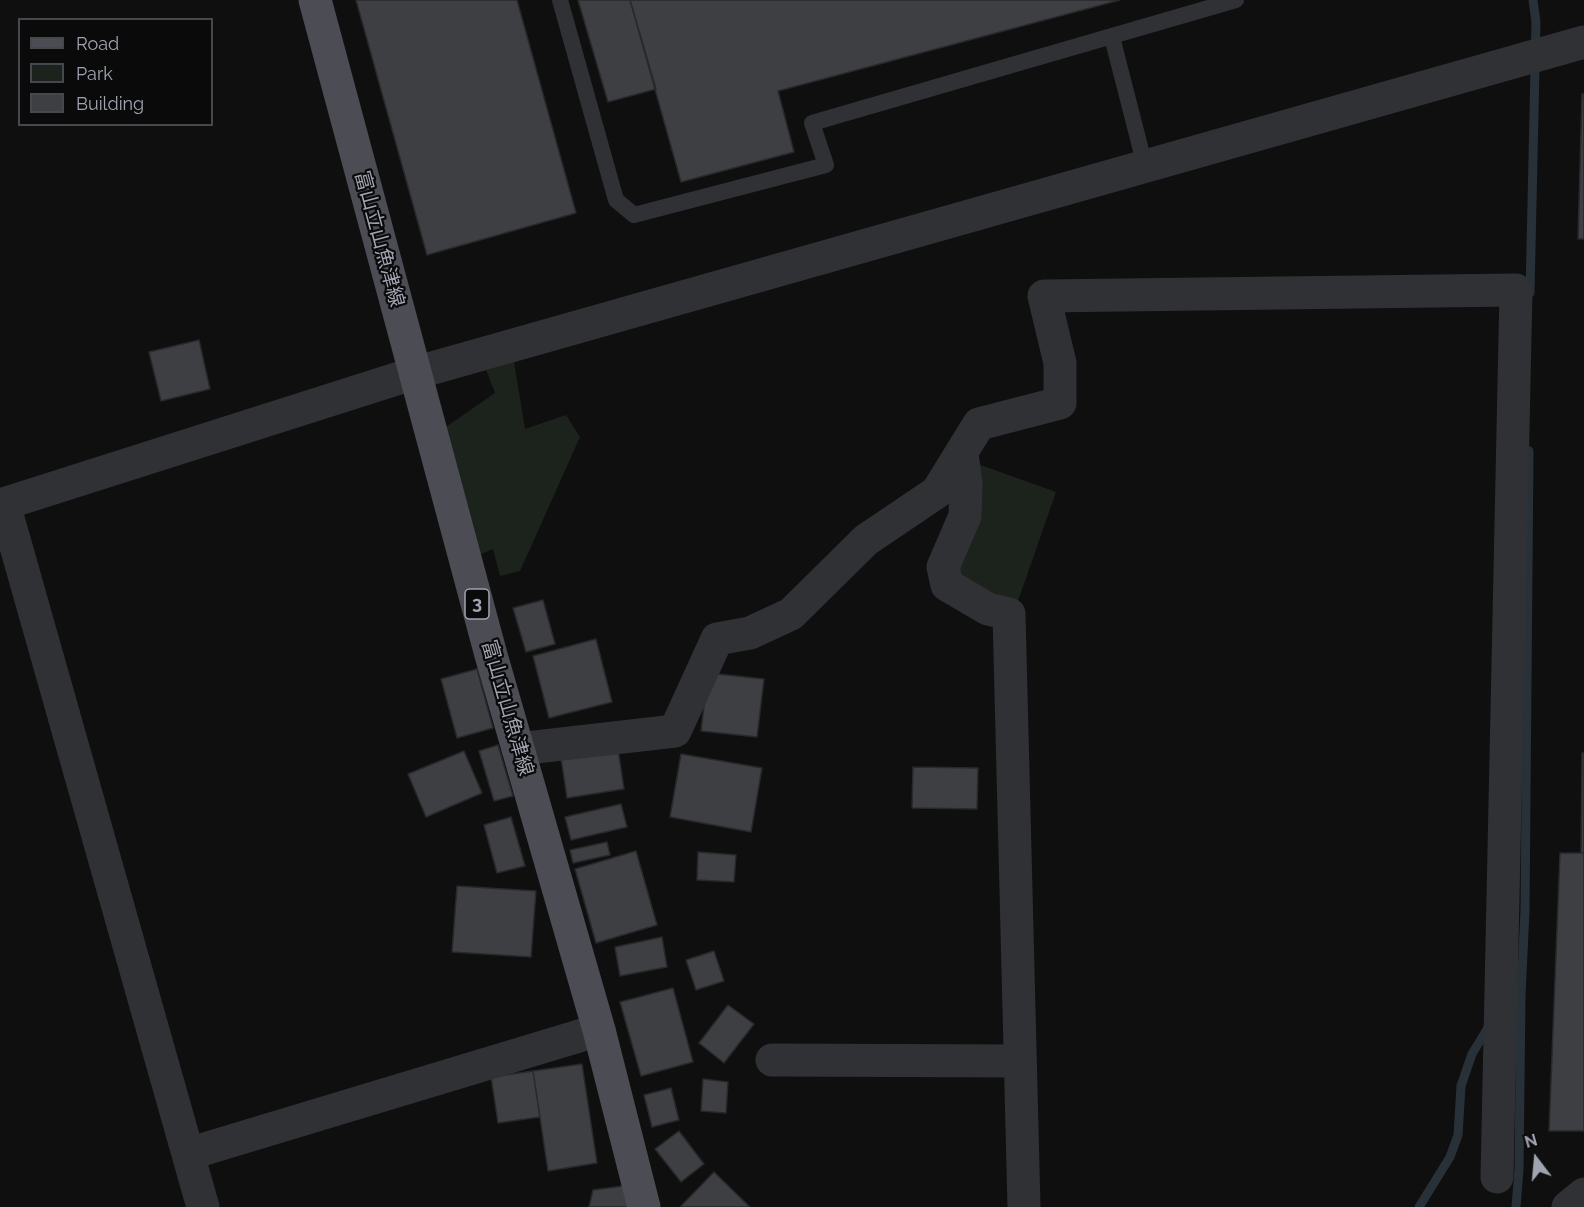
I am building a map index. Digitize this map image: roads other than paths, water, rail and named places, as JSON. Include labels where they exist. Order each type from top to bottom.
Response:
[{"type":"main road","name":"富山立山魚津線","points":[[315,0],[518,749],[599,1030],[644,1207]]},
{"type":"street","points":[[203,1207],[2,505],[415,373],[1584,42]]},
{"type":"street","points":[[518,749],[610,736],[675,731],[717,639],[750,633],[791,614],[866,540],[937,492],[979,424],[1060,403],[1060,363],[1044,296],[1516,290],[1497,1177]]},
{"type":"street","points":[[962,454],[966,484],[965,516],[943,567],[947,585],[988,609],[1008,615],[1024,1207]]},
{"type":"street","points":[[188,1155],[599,1030]]},
{"type":"street","points":[[772,1060],[1020,1061]]},
{"type":"lane","points":[[560,0],[616,200],[634,215],[826,165],[812,123],[1236,0]]},
{"type":"lane","points":[[1112,37],[1145,166]]},
{"type":"waterway","points":[[1530,293],[1536,22],[1533,0]]},
{"type":"waterway","points":[[1516,1207],[1519,1169],[1521,995],[1525,911],[1529,451]]},
{"type":"waterway","points":[[1419,1207],[1450,1157],[1458,1135],[1461,1086],[1472,1054],[1489,1026]]}]
